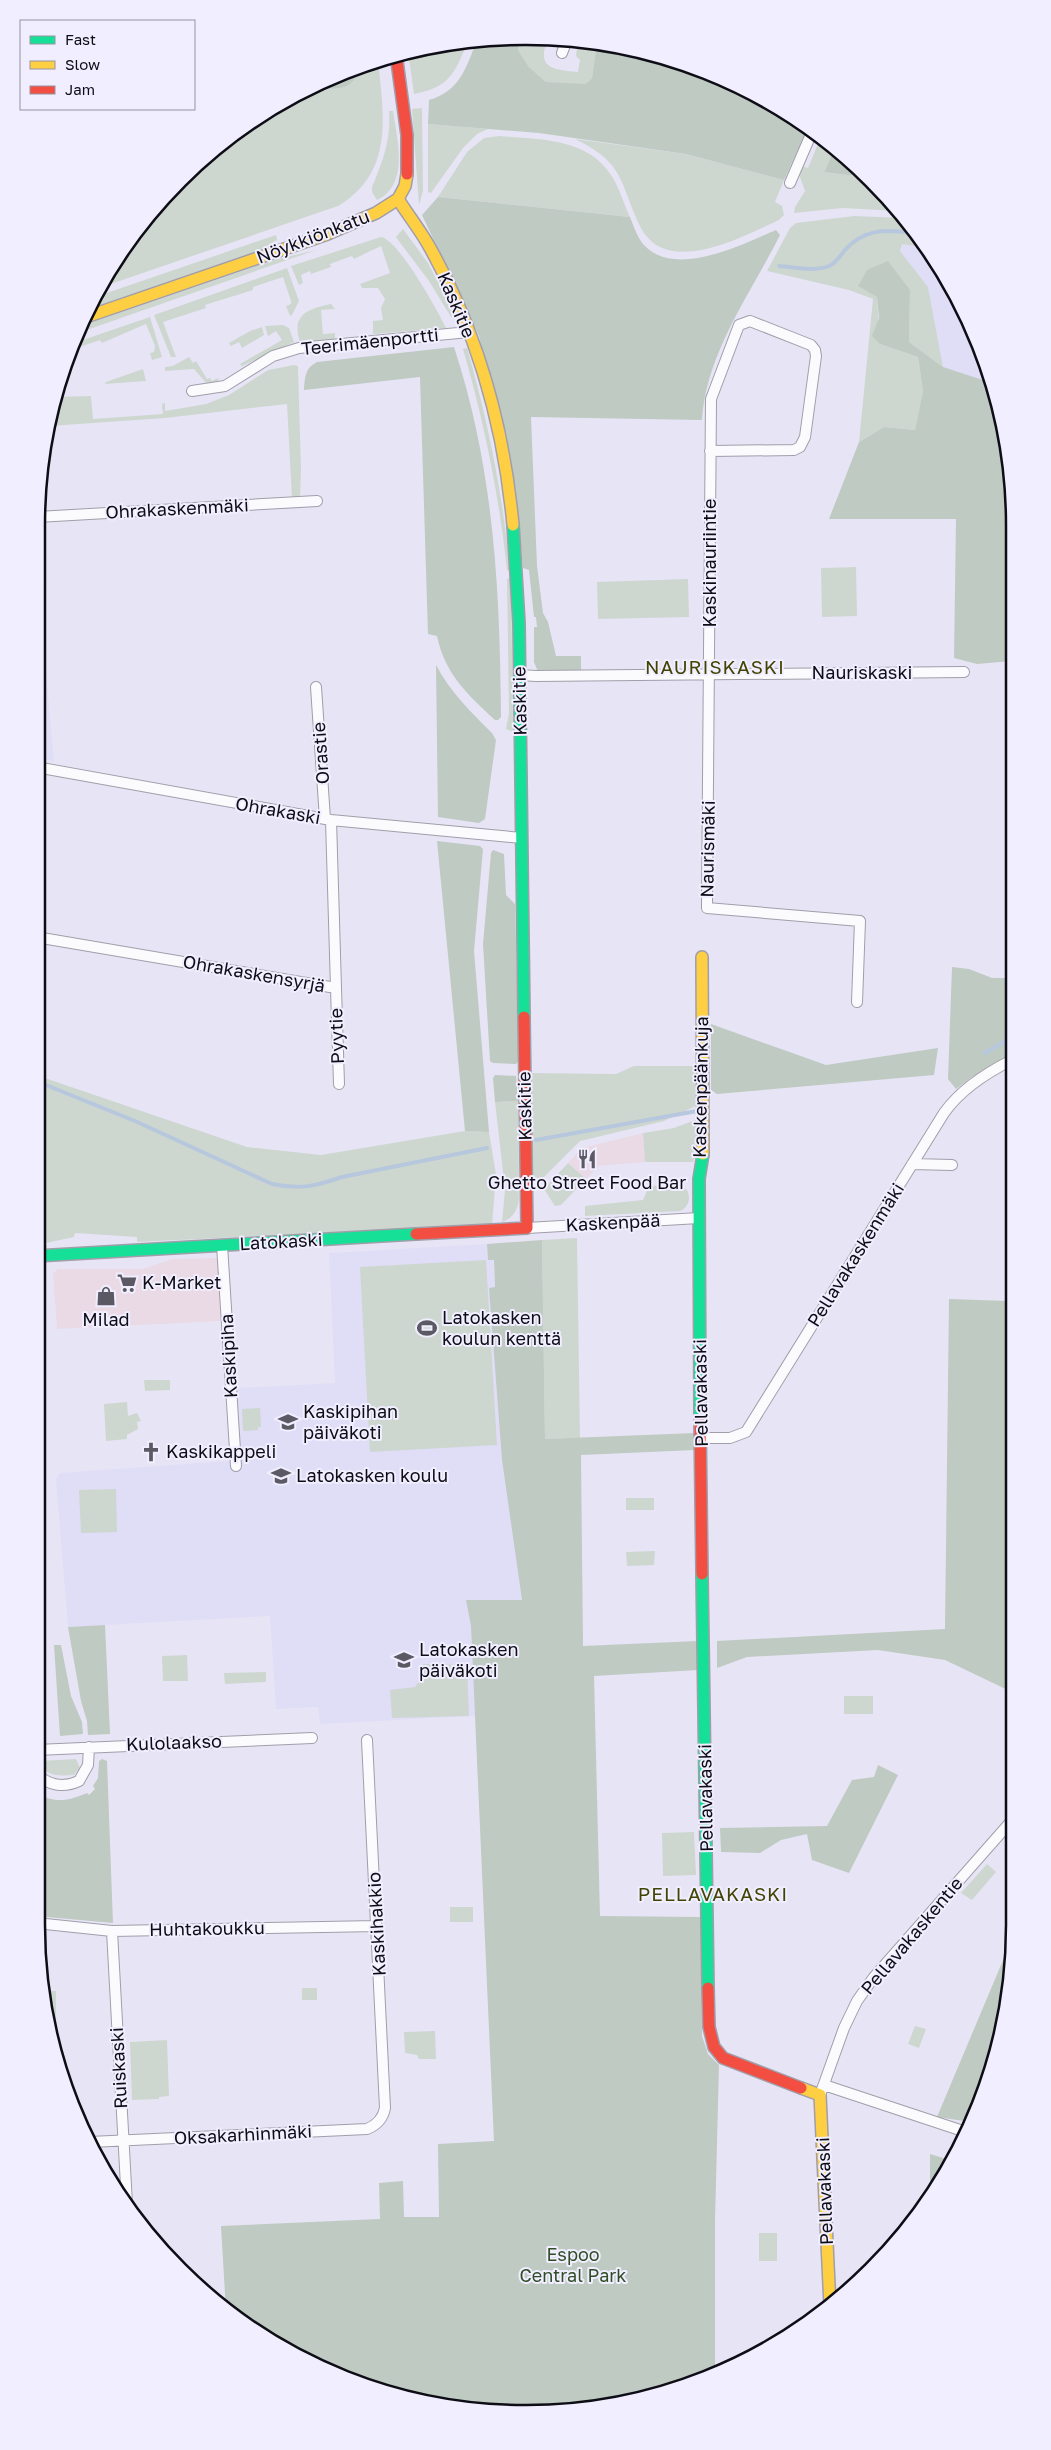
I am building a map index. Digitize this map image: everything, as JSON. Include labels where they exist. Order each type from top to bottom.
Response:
[{"type":"street","points":[[562,53],[564,47]]},
{"type":"street","points":[[397,62],[408,169],[405,186],[398,199]]},
{"type":"street","points":[[790,183],[809,138]]},
{"type":"street","name":"Nöykkiönkatu","points":[[95,313],[324,235],[376,213],[398,199]]},
{"type":"street","name":"Kaskitie","points":[[398,199],[410,215],[449,282],[469,332],[494,415],[508,489],[518,573],[527,1228]]},
{"type":"street","name":"Kaskinauriintie","points":[[710,451],[794,450],[800,447],[805,437],[816,356],[815,350],[811,345],[750,321],[739,325],[711,399],[710,451],[710,675]]},
{"type":"street","name":"Teerimäenportti","points":[[192,391],[225,386],[273,356],[300,348],[469,332]]},
{"type":"street","name":"Ohrakaskenmäki","points":[[45,517],[316,501]]},
{"type":"street","name":"Nauriskaski","points":[[520,675],[964,672]]},
{"type":"street","name":"Naurismäki","points":[[710,675],[707,908],[860,921],[857,1002]]},
{"type":"street","name":"Orastie","points":[[316,687],[328,820]]},
{"type":"street","name":"Ohrakaski","points":[[45,769],[328,820],[522,838]]},
{"type":"street","name":"Ohrakaskensyrjä","points":[[45,939],[336,988],[328,820]]},
{"type":"street","name":"Kaskenpäänkuja","points":[[699,1218],[700,1167],[704,1146],[702,957]]},
{"type":"street","name":"Pyytie","points":[[336,988],[339,1084]]},
{"type":"street","name":"Pellavakaskenmäki","points":[[701,1438],[730,1438],[746,1432],[955,1097],[978,1080],[1006,1064]]},
{"type":"street","points":[[912,1164],[952,1165]]},
{"type":"street","name":"Kaskenpää","points":[[527,1228],[699,1218]]},
{"type":"street","name":"Pellavakaski","points":[[699,1218],[709,2027],[714,2047],[723,2058],[822,2090],[830,2296]]},
{"type":"street","name":"Latokaski","points":[[45,1255],[527,1228]]},
{"type":"street","name":"Kaskipiha","points":[[222,1245],[236,1466]]},
{"type":"street","name":"Kulolaakso","points":[[45,1749],[312,1738]]},
{"type":"street","name":"Kaskihakkio","points":[[367,1740],[385,2108]]},
{"type":"street","points":[[45,1781],[59,1785],[79,1781],[88,1765],[89,1747]]},
{"type":"street","name":"Pellavakaskentie","points":[[822,2090],[844,2028],[857,2001],[874,1977],[1006,1827]]},
{"type":"street","name":"Huhtakoukku","points":[[45,1924],[112,1931],[377,1926]]},
{"type":"street","name":"Ruiskaski","points":[[112,1931],[126,2191]]},
{"type":"street","points":[[822,2090],[959,2130]]},
{"type":"street","name":"Oksakarhinmäki","points":[[97,2142],[367,2129],[379,2122],[385,2108]]},
{"type":"shaded area","points":[[518,45],[546,46],[544,59],[550,66],[561,70],[578,72],[580,60],[576,56],[577,48],[596,50],[592,78],[586,85],[546,82],[529,67],[518,50]]},
{"type":"shaded area","points":[[465,49],[455,70],[444,83],[414,94],[409,59]]},
{"type":"shaded area","points":[[379,68],[383,122],[377,160],[369,177],[356,193],[338,206],[109,284],[144,233],[164,209],[209,164],[233,144],[285,109],[342,82]]},
{"type":"shaded area","points":[[422,108],[423,191],[419,205],[412,109]]},
{"type":"shaded area","points":[[389,111],[393,111],[397,134],[398,172],[394,183],[387,193],[377,200],[372,192],[372,187],[385,150],[389,131]]},
{"type":"shaded area","points":[[428,124],[488,129],[477,134],[463,148],[431,193],[428,192]]},
{"type":"shaded area","points":[[499,136],[561,143],[576,147],[589,154],[601,163],[611,175],[630,217],[438,197],[467,152],[484,138]]},
{"type":"shaded area","points":[[575,139],[686,154],[784,180],[775,202],[782,206],[784,215],[779,220],[725,244],[685,252],[666,249],[651,241],[639,224],[623,184],[612,165],[603,156]]},
{"type":"shaded area","points":[[818,144],[832,155],[824,172],[854,176],[888,210],[843,208],[794,213],[795,207],[805,191],[799,174],[802,166],[808,168]]},
{"type":"shaded area","points":[[854,216],[894,218],[916,246],[902,244],[900,251],[928,287],[943,367],[909,342],[910,290],[877,297],[880,344],[918,357],[923,391],[915,430],[884,427],[859,442],[873,299],[849,290],[767,271],[790,228],[796,223]]},
{"type":"shaded area","points":[[403,229],[428,263],[455,315],[451,317],[429,281],[396,237]]},
{"type":"shaded area","points":[[276,235],[277,240],[260,250],[99,306],[105,294]]},
{"type":"shaded area","points":[[381,237],[388,241],[407,262],[446,328],[373,334],[373,321],[383,320],[381,308],[385,299],[378,288],[362,288],[360,284],[390,273],[381,246],[354,259],[352,256],[330,264],[331,267],[311,274],[310,271],[301,275],[303,283],[299,285],[291,266]]},
{"type":"shaded area","points":[[902,244],[916,246],[942,285],[969,342],[983,380],[943,367],[928,287],[900,251]]},
{"type":"shaded area","points":[[316,250],[88,330],[91,323],[274,260]]},
{"type":"shaded area","points":[[287,268],[299,301],[292,315],[290,316],[286,306],[291,304],[291,301],[283,277],[253,287],[253,290],[205,305],[206,308],[163,322],[176,357],[171,357],[154,315]]},
{"type":"shaded area","points":[[331,304],[335,309],[321,310],[323,334],[335,333],[335,340],[301,344],[298,327],[302,315],[314,308]]},
{"type":"shaded area","points":[[150,317],[162,357],[152,360],[150,353],[154,352],[155,346],[146,324],[102,343],[100,340],[80,347],[83,340]]},
{"type":"shaded area","points":[[283,325],[289,328],[294,342],[242,366],[240,364],[282,340],[276,331],[268,336],[265,326]]},
{"type":"shaded area","points":[[262,327],[264,335],[242,348],[239,342],[231,346],[229,343],[250,331]]},
{"type":"shaded area","points":[[467,348],[494,458],[510,571],[507,570],[500,514],[490,459],[463,349]]},
{"type":"shaded area","points":[[189,357],[193,363],[196,361],[207,379],[210,378],[212,381],[218,378],[219,380],[208,385],[194,369],[165,371],[165,367],[173,366]]},
{"type":"shaded area","points":[[294,365],[298,366],[300,498],[292,499],[287,404],[165,418],[55,426],[62,397],[91,396],[93,419],[163,414],[162,404],[165,403],[165,411],[206,404],[229,395],[268,370]]},
{"type":"shaded area","points":[[143,369],[146,381],[105,384],[106,382]]},
{"type":"shaded area","points":[[856,567],[857,616],[822,617],[821,568]]},
{"type":"shaded area","points":[[511,578],[513,732],[506,729],[509,713],[507,579]]},
{"type":"shaded area","points":[[688,579],[689,617],[598,619],[597,582]]},
{"type":"shaded area","points":[[45,673],[46,673],[54,761],[45,760]]},
{"type":"shaded area","points":[[634,1066],[698,1066],[700,1104],[664,1121],[580,1141],[542,1179],[531,1182],[530,1073],[616,1074]]},
{"type":"shaded area","points":[[45,1078],[247,1147],[321,1155],[465,1131],[489,1132],[496,1175],[492,1225],[137,1242],[137,1237],[75,1233],[74,1237],[46,1243],[47,1248],[45,1248]]},
{"type":"shaded area","points":[[518,1101],[519,1181],[504,1180],[495,1102]]},
{"type":"shaded area","points":[[695,1120],[697,1121],[697,1153],[693,1162],[645,1162],[643,1133],[674,1128]]},
{"type":"shaded area","points":[[643,1133],[645,1162],[599,1166],[586,1179],[568,1163],[582,1148]]},
{"type":"shaded area","points":[[568,1163],[586,1179],[561,1205],[555,1206],[544,1189]]},
{"type":"shaded area","points":[[677,1185],[687,1190],[689,1196],[687,1205],[680,1211],[585,1216],[585,1206],[643,1200],[649,1186]]},
{"type":"shaded area","points":[[505,1190],[518,1190],[519,1200],[514,1214],[502,1222]]},
{"type":"shaded area","points":[[577,1238],[580,1438],[545,1439],[542,1240]]},
{"type":"shaded area","name":"Latokasken koulu","points":[[487,1244],[488,1260],[493,1260],[495,1287],[490,1288],[502,1460],[522,1600],[466,1600],[471,1626],[475,1716],[320,1724],[318,1707],[276,1709],[270,1616],[68,1627],[56,1479],[60,1473],[241,1460],[237,1388],[335,1383],[329,1253]]},
{"type":"shaded area","points":[[216,1258],[219,1261],[221,1321],[57,1329],[53,1273],[58,1269],[143,1269],[172,1259]]},
{"type":"shaded area","name":"Latokasken koulun kenttä","points":[[486,1260],[497,1445],[370,1452],[360,1267]]},
{"type":"shaded area","points":[[144,1380],[170,1380],[170,1390],[145,1391]]},
{"type":"shaded area","points":[[127,1402],[128,1416],[137,1413],[141,1421],[137,1422],[138,1429],[127,1435],[127,1439],[106,1441],[104,1404]]},
{"type":"shaded area","points":[[260,1408],[261,1427],[258,1427],[258,1430],[243,1431],[242,1409]]},
{"type":"shaded area","points":[[116,1489],[117,1532],[81,1533],[79,1490]]},
{"type":"shaded area","points":[[626,1498],[654,1498],[654,1510],[626,1510]]},
{"type":"shaded area","points":[[655,1551],[654,1565],[627,1566],[626,1552]]},
{"type":"shaded area","points":[[187,1655],[188,1681],[163,1681],[162,1656]]},
{"type":"shaded area","points":[[423,1664],[467,1665],[469,1716],[392,1718],[390,1690],[415,1687],[424,1674]]},
{"type":"shaded area","points":[[266,1672],[266,1682],[225,1684],[224,1673]]},
{"type":"shaded area","points":[[844,1696],[873,1696],[873,1714],[844,1714]]},
{"type":"shaded area","points":[[76,1759],[80,1768],[74,1775],[53,1774],[45,1770],[45,1761]]},
{"type":"shaded area","points":[[694,1832],[696,1875],[663,1876],[662,1833]]},
{"type":"shaded area","points":[[987,1864],[996,1872],[972,1900],[961,1893]]},
{"type":"shaded area","points":[[450,1907],[473,1907],[473,1922],[450,1922]]},
{"type":"shaded area","points":[[302,1988],[317,1988],[317,2000],[302,2000]]},
{"type":"shaded area","points":[[50,1991],[56,1991],[56,2027]]},
{"type":"shaded area","points":[[915,2026],[926,2029],[919,2048],[908,2044]]},
{"type":"shaded area","points":[[435,2031],[436,2059],[419,2059],[417,2055],[405,2053],[404,2032]]},
{"type":"shaded area","points":[[167,2040],[169,2096],[159,2097],[159,2099],[132,2100],[130,2042]]},
{"type":"shaded area","points":[[759,2233],[777,2233],[777,2261],[759,2261]]},
{"type":"green space","points":[[518,45],[518,50],[529,67],[546,82],[586,84],[592,78],[596,50],[619,54],[650,61],[709,82],[766,109],[805,135],[784,180],[686,154],[539,133],[428,124],[429,100],[448,91],[461,77],[474,48]]},
{"type":"green space","points":[[356,77],[345,87],[329,88]]},
{"type":"green space","points":[[832,155],[854,176],[824,172]]},
{"type":"green space","points":[[438,197],[630,217],[644,245],[657,255],[673,259],[691,259],[728,250],[776,230],[780,235],[721,347],[705,395],[702,420],[531,417],[537,566],[543,613],[548,622],[556,656],[581,656],[581,671],[538,672],[534,662],[534,627],[537,627],[536,617],[534,617],[529,570],[523,568],[515,486],[479,336],[422,215]]},
{"type":"green space","points":[[888,261],[910,290],[909,342],[943,367],[983,380],[997,432],[1005,494],[1006,661],[977,664],[954,658],[956,519],[829,519],[859,442],[884,427],[915,430],[923,391],[918,357],[880,344],[872,336],[879,318],[877,297],[858,286],[867,270]]},
{"type":"green space","points":[[454,347],[478,438],[492,530],[499,622],[501,717],[498,720],[495,720],[458,683],[446,662],[437,636],[428,634],[420,377],[304,390],[305,377],[308,370],[317,362]]},
{"type":"green space","points":[[436,665],[454,693],[492,733],[496,740],[485,819],[479,823],[438,817]]},
{"type":"green space","points":[[437,841],[480,846],[483,849],[474,951],[489,1132],[465,1131]]},
{"type":"green space","points":[[493,850],[504,854],[506,895],[515,904],[519,1060],[516,1064],[493,1063],[490,1061],[483,944],[491,853]]},
{"type":"green space","points":[[952,967],[969,969],[992,978],[1006,978],[1006,1059],[972,1077],[956,1089],[948,1079]]},
{"type":"green space","points":[[711,1024],[826,1065],[938,1048],[934,1075],[717,1094],[711,1090]]},
{"type":"green space","points":[[495,1075],[516,1076],[518,1101],[495,1102],[493,1078]]},
{"type":"green space","name":"Espoo Central Park","points":[[542,1240],[545,1439],[695,1433],[695,1450],[581,1455],[583,1646],[698,1641],[698,1670],[594,1676],[600,1916],[701,1917],[702,2036],[708,2054],[719,2065],[715,2221],[715,2365],[650,2389],[588,2401],[557,2404],[494,2404],[432,2396],[401,2389],[342,2368],[285,2341],[225,2300],[221,2226],[380,2219],[379,2183],[403,2181],[404,2217],[439,2217],[438,2144],[494,2141],[471,1626],[466,1600],[522,1600],[502,1460],[489,1288],[495,1287],[494,1260],[488,1260],[487,1244]]},
{"type":"green space","points":[[949,1299],[1006,1301],[1006,1689],[945,1660],[878,1650],[747,1657],[717,1668],[717,1641],[945,1629]]},
{"type":"green space","points":[[105,1625],[110,1734],[88,1735],[87,1721],[81,1701],[68,1627]]},
{"type":"green space","points":[[54,1645],[61,1645],[71,1696],[82,1722],[83,1734],[60,1736]]},
{"type":"green space","points":[[102,1759],[107,1761],[113,1923],[45,1917],[45,1797],[61,1800],[87,1793],[89,1795],[95,1789],[93,1786],[98,1778],[99,1761]]},
{"type":"green space","points":[[878,1765],[898,1775],[849,1873],[812,1860],[807,1834],[781,1840],[760,1853],[721,1852],[720,1828],[827,1826],[852,1780],[874,1777]]},
{"type":"green space","points":[[1005,1955],[1002,1987],[990,2049],[969,2108],[963,2121],[937,2117]]},
{"type":"green space","points":[[930,2154],[945,2159],[930,2183]]},
{"type":"waterway","points":[[779,266],[811,269],[823,268],[833,263],[852,243],[867,234],[884,231],[907,232]]},
{"type":"waterway","points":[[985,1053],[1006,1041]]},
{"type":"waterway","points":[[45,1085],[135,1121],[272,1184],[282,1186],[300,1187],[316,1185],[342,1177],[487,1148]]},
{"type":"waterway","points":[[536,1140],[697,1111]]},
{"type":"traffic: fast","points":[[513,525],[519,623],[524,1017]]},
{"type":"traffic: fast","points":[[700,1421],[699,1179],[703,1154]]},
{"type":"traffic: fast","points":[[45,1255],[416,1234]]},
{"type":"traffic: fast","points":[[702,1574],[708,1988]]},
{"type":"traffic: slow","points":[[95,314],[325,235],[376,213],[398,199],[405,186],[407,174]]},
{"type":"traffic: slow","points":[[398,199],[425,240],[446,278],[474,346],[486,381],[503,452],[513,525]]},
{"type":"traffic: slow","points":[[702,957],[703,1154]]},
{"type":"traffic: slow","points":[[801,2088],[820,2095],[830,2296]]},
{"type":"traffic: jam","points":[[397,62],[407,135],[407,174]]},
{"type":"traffic: jam","points":[[416,1234],[527,1228],[524,1017]]},
{"type":"traffic: jam","points":[[700,1421],[702,1574]]},
{"type":"traffic: jam","points":[[708,1988],[709,2027],[714,2047],[723,2058],[801,2088]]},
{"type":"place","name":"Ghetto Street Food Bar","points":[[587,1159]]},
{"type":"place","name":"K-Market","points":[[127,1283]]},
{"type":"place","name":"Milad","points":[[106,1296]]},
{"type":"place","name":"Latokasken koulun kenttä","points":[[427,1328]]},
{"type":"place","name":"Kaskipihan päiväkoti","points":[[288,1422]]},
{"type":"place","name":"Kaskikappeli","points":[[151,1452]]},
{"type":"place","name":"Latokasken koulu","points":[[281,1476]]},
{"type":"place","name":"Latokasken päiväkoti","points":[[404,1660]]},
{"type":"district","name":"NAURISKASKI","points":[[715,667]]},
{"type":"district","name":"PELLAVAKASKI","points":[[713,1894]]}]
